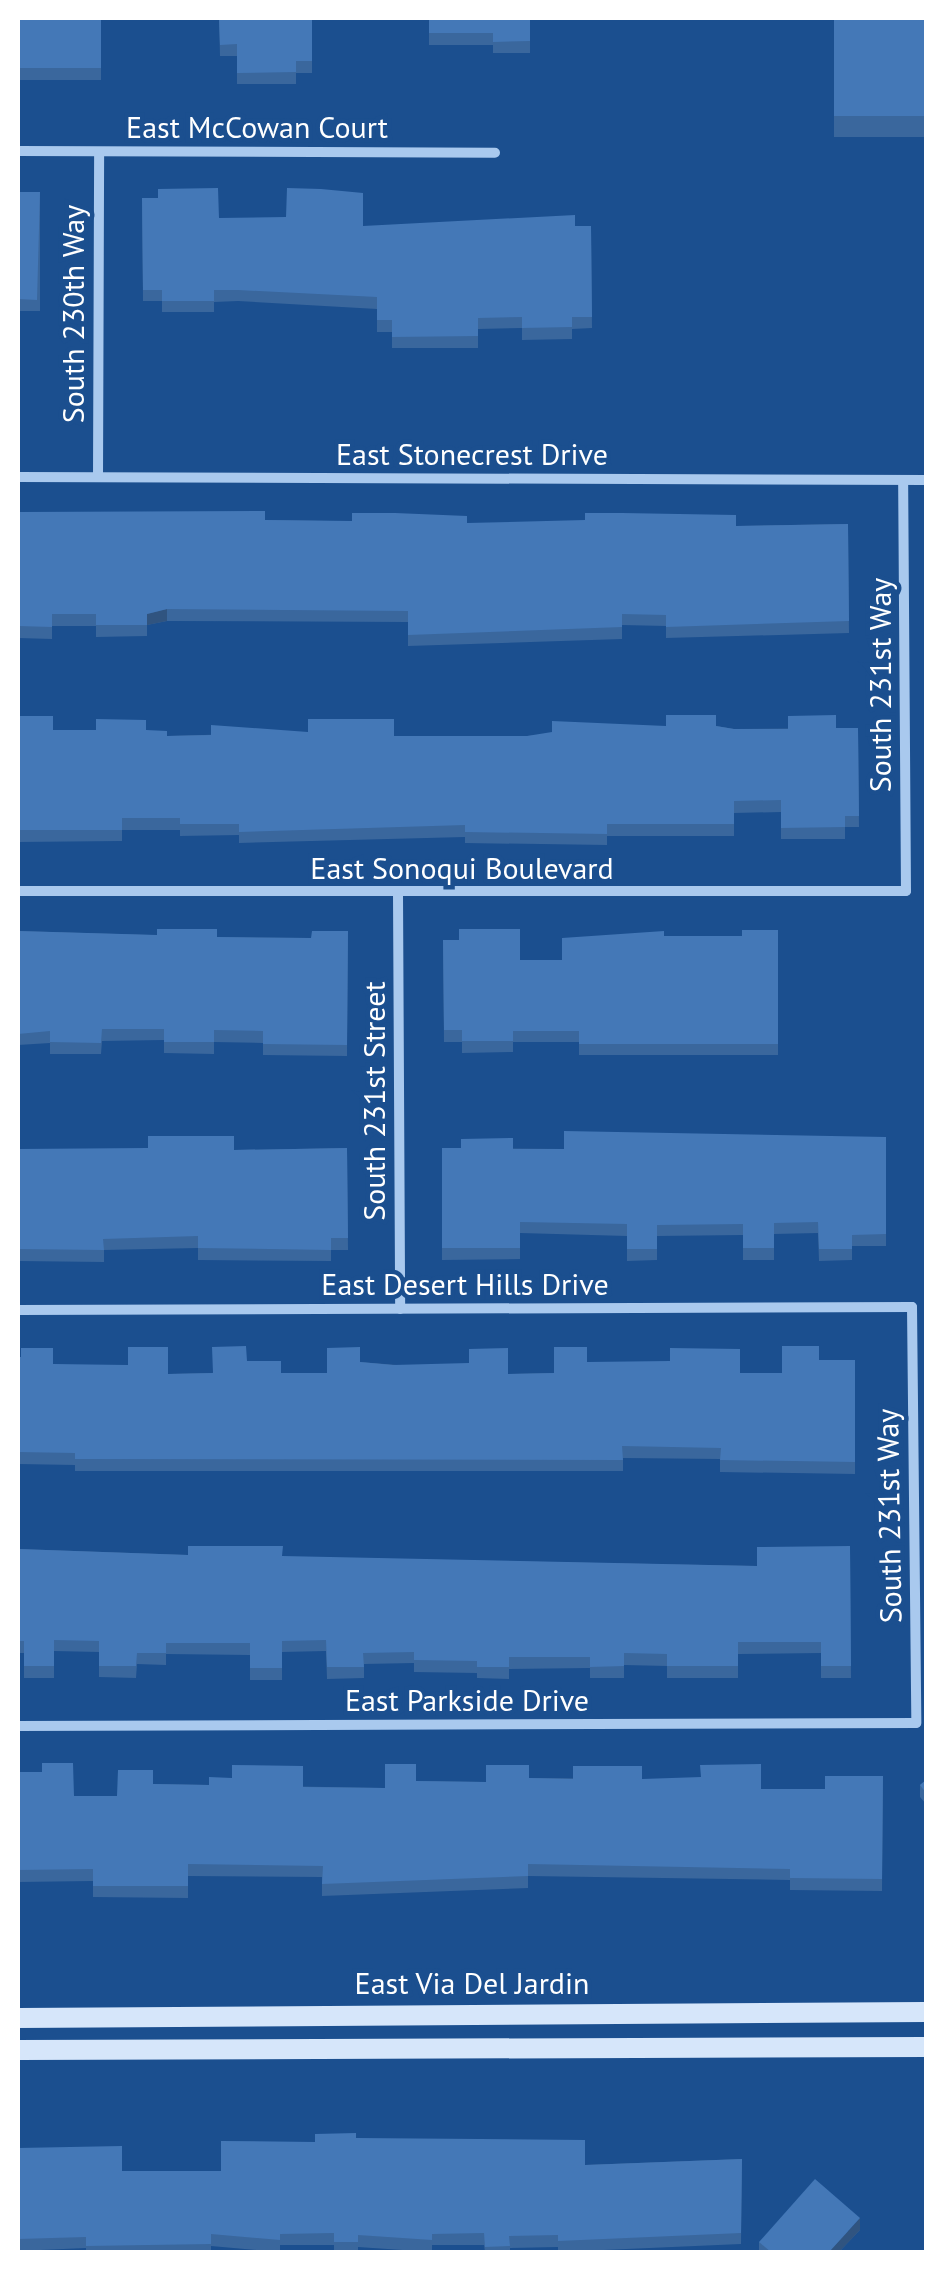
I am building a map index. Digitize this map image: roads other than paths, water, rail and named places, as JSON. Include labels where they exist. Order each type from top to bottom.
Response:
[{"type":"street","name":"East McCowan Court","points":[[18,151],[495,153]]},
{"type":"street","name":"South 230th Way","points":[[98,478],[99,152]]},
{"type":"street","name":"East Stonecrest Drive","points":[[18,477],[926,480]]},
{"type":"street","name":"South 231st Way","points":[[904,480],[906,891]]},
{"type":"street","name":"East Sonoqui Boulevard","points":[[18,891],[906,891]]},
{"type":"street","name":"South 231st Street","points":[[398,894],[400,1309]]},
{"type":"street","name":"South 231st Way","points":[[912,1308],[916,1723]]},
{"type":"street","name":"East Desert Hills Drive","points":[[18,1310],[912,1308]]},
{"type":"street","name":"East Parkside Drive","points":[[18,1726],[916,1723]]},
{"type":"street","name":"East Via Del Jardin","points":[[18,2018],[926,2012]]},
{"type":"street","points":[[18,2050],[926,2047]]}]
